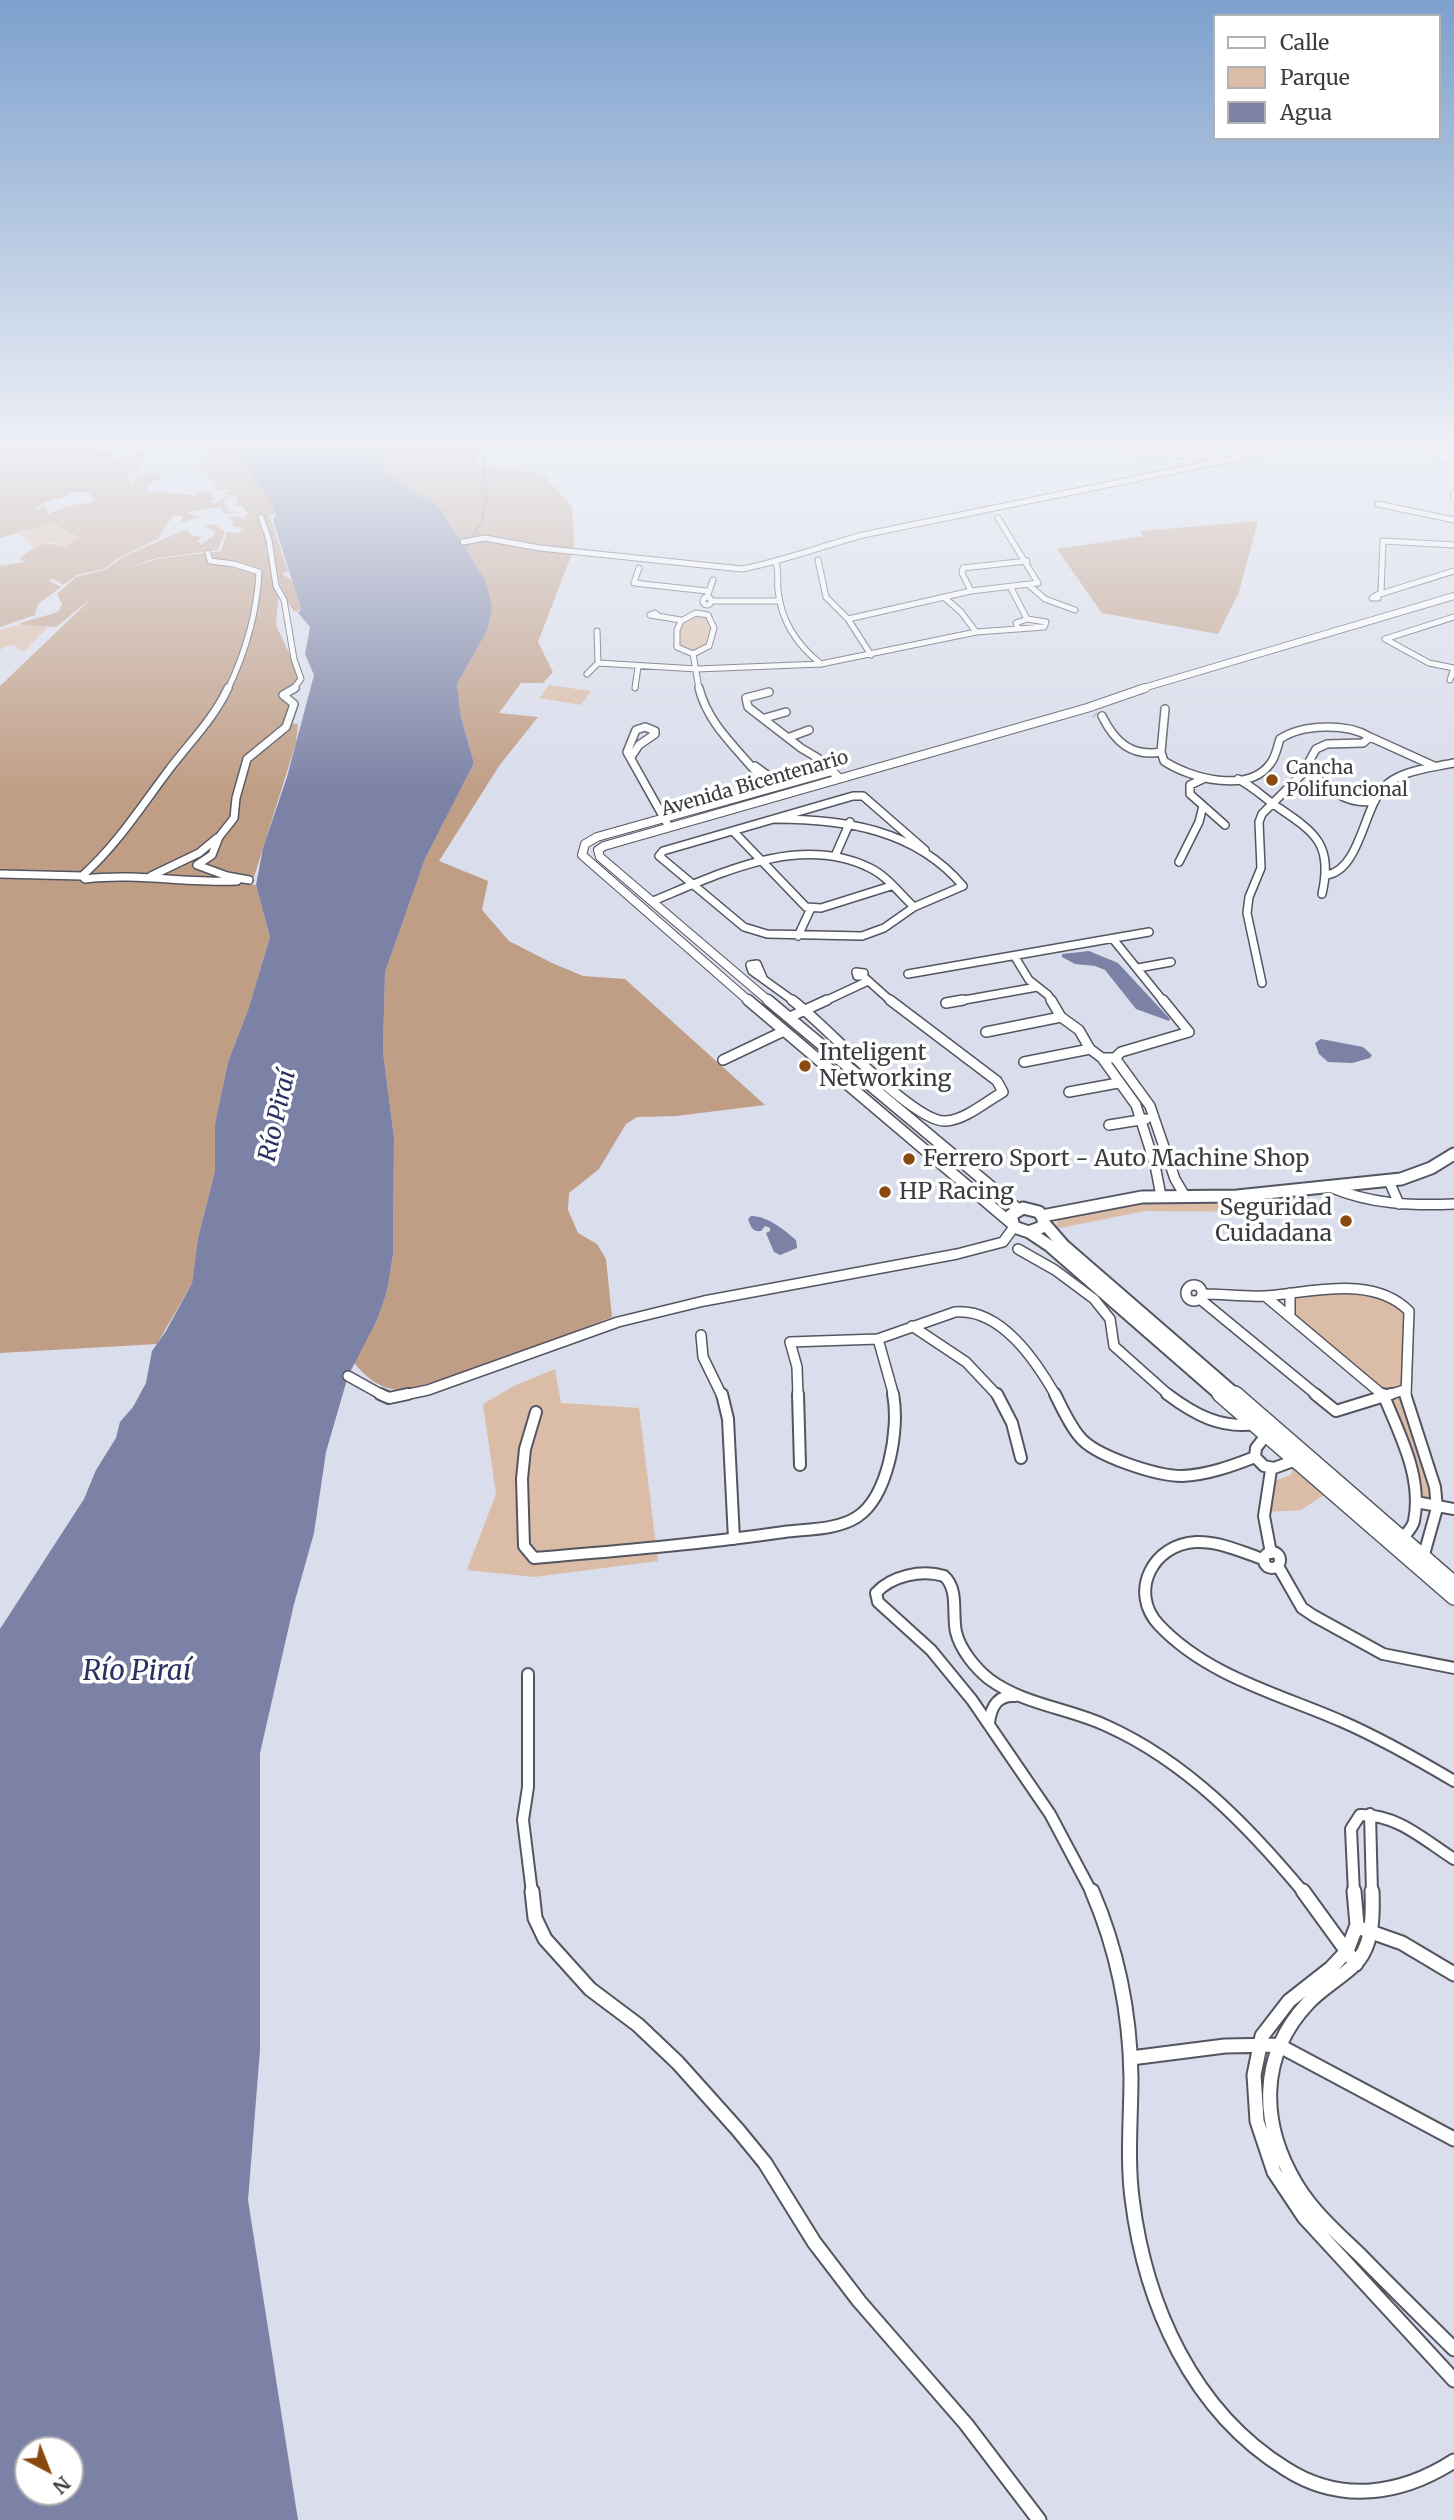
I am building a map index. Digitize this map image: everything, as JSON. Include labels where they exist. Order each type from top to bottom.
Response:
[{"type":"main road","points":[[1043,1220],[1102,1203],[1161,1196],[1237,1196],[1389,1181],[1418,1173],[1454,1154]]},
{"type":"main road","points":[[1454,1584],[1423,1558],[1398,1541],[1296,1460],[1050,1246],[1013,1225],[1011,1215],[1018,1209],[1029,1208],[1043,1220],[1065,1246],[1398,1541],[1454,1597]]},
{"type":"main road","points":[[1029,1233],[1039,1230],[1043,1220]]},
{"type":"street","points":[[82,876],[108,850],[171,767],[197,738],[238,668],[258,600],[258,572],[234,564],[210,561],[209,559]]},
{"type":"street","points":[[149,877],[199,853],[219,837],[234,818],[236,798],[247,759],[286,727],[293,704],[283,695],[293,690],[301,679],[294,659],[284,600],[276,586],[272,559]]},
{"type":"street","points":[[642,559],[742,569],[786,559]]},
{"type":"street","points":[[1383,559],[1379,593],[1454,571]]},
{"type":"street","points":[[818,560],[826,597],[848,619],[871,655]]},
{"type":"street","points":[[848,619],[971,591],[1039,582],[1027,561],[963,568],[962,573],[971,591]]},
{"type":"street","points":[[776,563],[777,601],[795,635],[813,659],[821,664]]},
{"type":"street","points":[[639,568],[634,583],[708,599],[777,601]]},
{"type":"street","points":[[705,613],[713,580]]},
{"type":"street","points":[[1029,585],[1045,598],[1075,610]]},
{"type":"street","points":[[1011,587],[1027,619]]},
{"type":"street","name":"Avenida Bicentenario","points":[[600,857],[598,850],[604,846],[773,785],[828,775],[839,778],[1096,712],[1161,682],[1454,596]]},
{"type":"street","points":[[945,598],[961,612],[976,632]]},
{"type":"street","points":[[658,616],[681,620],[696,613],[708,599]]},
{"type":"street","points":[[696,613],[705,613]]},
{"type":"street","points":[[681,620],[677,629],[677,647],[693,654],[705,649],[713,637],[713,623],[705,613]]},
{"type":"street","points":[[1450,680],[1454,668],[1429,663],[1385,639],[1454,617]]},
{"type":"street","points":[[598,663],[697,669],[821,664],[976,632],[1018,629],[1046,625],[1042,620],[1027,619],[1016,623],[1018,629]]},
{"type":"street","points":[[587,674],[598,663],[597,631]]},
{"type":"street","points":[[693,654],[703,702],[713,721],[773,785]]},
{"type":"street","points":[[803,665],[813,659]]},
{"type":"street","points":[[635,688],[638,667]]},
{"type":"street","points":[[769,692],[751,696],[745,701],[748,707],[800,747],[830,765],[828,775]]},
{"type":"street","points":[[1165,709],[1161,752],[1164,761],[1171,767],[1207,778],[1238,779],[1256,775],[1269,767],[1280,739],[1291,731],[1359,730],[1390,748],[1436,766]]},
{"type":"street","points":[[765,718],[786,712]]},
{"type":"street","points":[[1096,712],[1111,742],[1142,755],[1161,752]]},
{"type":"street","points":[[774,725],[779,735],[822,767],[828,775]]},
{"type":"street","points":[[631,757],[639,745],[655,734],[655,731],[645,727],[634,732],[627,748],[631,757],[667,823]]},
{"type":"street","points":[[790,737],[809,730]]},
{"type":"street","points":[[1363,743],[1370,737]]},
{"type":"street","points":[[1262,983],[1247,913],[1249,897],[1261,868],[1259,822],[1271,803],[1298,778],[1310,756],[1326,744],[1363,743],[1390,748]]},
{"type":"street","points":[[1327,875],[1334,874],[1350,858],[1382,789],[1397,777],[1454,762]]},
{"type":"street","points":[[1306,767],[1318,780],[1340,796],[1354,801],[1375,801]]},
{"type":"street","points":[[1207,778],[1193,782],[1189,789],[1224,825]]},
{"type":"street","points":[[1298,778],[1318,780]]},
{"type":"street","points":[[1238,779],[1258,789],[1271,803],[1303,823],[1313,833],[1320,845],[1327,875],[1322,894]]},
{"type":"street","points":[[853,796],[863,796],[963,886],[914,907],[884,928],[862,936],[799,936],[751,930],[659,856],[663,851],[774,819],[853,796]]},
{"type":"street","points":[[1179,862],[1199,822],[1203,806]]},
{"type":"street","points":[[774,819],[850,822],[888,832],[925,850]]},
{"type":"street","points":[[835,856],[850,822]]},
{"type":"street","name":"Avenida Bicentenario","points":[[588,862],[582,855],[583,848],[589,842],[667,823]]},
{"type":"street","points":[[733,831],[802,905],[821,908],[891,886]]},
{"type":"street","points":[[0,874],[82,876],[85,879],[110,876],[149,877],[196,883],[249,880],[227,876],[197,865],[212,855],[219,837]]},
{"type":"street","points":[[650,899],[761,862],[807,854],[835,856],[872,869],[914,907]]},
{"type":"street","points":[[348,1376],[389,1398],[428,1390],[618,1322],[704,1301],[957,1254],[1003,1242],[1013,1225],[971,1192],[588,862],[600,857],[984,1184],[1018,1209]]},
{"type":"street","points":[[617,887],[622,882],[631,882]]},
{"type":"street","points":[[799,936],[811,908]]},
{"type":"street","points":[[666,930],[680,924]]},
{"type":"street","points":[[908,974],[1149,932]]},
{"type":"street","points":[[1102,1058],[1115,1058],[1121,1052],[1189,1032],[1114,939]]},
{"type":"street","points":[[1015,957],[1037,987],[1048,995],[1061,1017],[1079,1030],[1090,1049],[1102,1058],[1136,1105],[1161,1196]]},
{"type":"street","points":[[1138,968],[1171,962]]},
{"type":"street","points":[[763,978],[809,1012],[860,1063],[927,1117],[943,1122],[953,1120],[1003,1092],[997,1081],[910,1017],[868,981],[809,1012],[793,1020]]},
{"type":"street","points":[[946,1003],[1037,987]]},
{"type":"street","points":[[986,1032],[1061,1017]]},
{"type":"street","points":[[723,1060],[784,1031]]},
{"type":"street","points":[[1024,1062],[1090,1049]]},
{"type":"street","points":[[1115,1058],[1146,1097],[1175,1179],[1185,1196]]},
{"type":"street","points":[[1069,1092],[1118,1083]]},
{"type":"street","points":[[1109,1125],[1155,1118]]},
{"type":"street","points":[[926,1153],[940,1146]]},
{"type":"street","points":[[1158,1180],[1175,1179]]},
{"type":"street","points":[[1389,1181],[1399,1204]]},
{"type":"street","points":[[971,1192],[984,1184]]},
{"type":"street","points":[[1330,1187],[1342,1193],[1399,1204],[1454,1206]]},
{"type":"street","points":[[1018,1249],[1033,1256],[1086,1292],[1102,1307],[1111,1321],[1114,1346],[1171,1397],[1196,1414],[1235,1429],[1256,1424]]},
{"type":"street","points":[[1404,1390],[1383,1394],[1336,1411],[1202,1296],[1265,1296],[1352,1290],[1390,1294],[1403,1302],[1409,1311],[1404,1390],[1435,1487],[1437,1508],[1423,1558]]},
{"type":"street","points":[[1290,1293],[1290,1317]]},
{"type":"street","points":[[1265,1296],[1383,1394],[1406,1450],[1415,1482],[1414,1523],[1398,1541]]},
{"type":"street","points":[[800,1465],[797,1367],[790,1342],[878,1339],[966,1311],[978,1313],[1014,1339],[1038,1366],[1079,1437],[1096,1452],[1134,1465],[1181,1476],[1226,1468],[1255,1457]]},
{"type":"street","points":[[935,1338],[938,1318]]},
{"type":"street","points":[[912,1326],[935,1338],[969,1365],[997,1394],[1008,1412],[1021,1458]]},
{"type":"street","points":[[701,1335],[703,1357],[721,1391],[728,1419],[734,1539]]},
{"type":"street","points":[[536,1412],[525,1448],[522,1479],[524,1546],[534,1558],[734,1539],[845,1524],[862,1515],[872,1503],[888,1457],[896,1415],[878,1339]]},
{"type":"street","points":[[1267,1434],[1256,1448],[1255,1457],[1265,1468],[1271,1470],[1296,1460]]},
{"type":"street","points":[[1271,1470],[1264,1516],[1269,1567],[1279,1566],[1298,1602],[1314,1616],[1383,1654],[1454,1668]]},
{"type":"street","points":[[1416,1502],[1454,1509]]},
{"type":"street","points":[[1267,1556],[1210,1543],[1179,1545],[1163,1553],[1152,1563],[1144,1584],[1146,1605],[1160,1626],[1211,1664],[1389,1744],[1454,1781]]},
{"type":"street","points":[[1016,1696],[987,1677],[969,1658],[957,1635],[951,1584],[946,1577],[932,1573],[883,1583],[876,1593],[878,1602],[929,1648],[971,1696],[1043,1800],[1079,1862],[1103,1922],[1119,1975],[1131,2058],[1130,2174],[1132,2200],[1147,2276],[1169,2334],[1200,2389],[1222,2419],[1279,2468],[1313,2484],[1360,2493],[1392,2491],[1420,2482],[1454,2461]]},
{"type":"street","points":[[528,1674],[528,1787],[523,1820],[535,1917],[545,1939],[590,1989],[638,2025],[678,2063],[738,2130],[765,2163],[814,2242],[859,2301],[965,2424],[1039,2520]]},
{"type":"street","points":[[989,1723],[990,1711],[998,1699],[1009,1695],[1090,1717],[1140,1743],[1189,1776],[1255,1833],[1356,1964]]},
{"type":"street","points":[[1370,1814],[1373,1914],[1366,1948],[1356,1964],[1308,2003],[1278,2045],[1269,2077],[1270,2103],[1279,2148],[1296,2184],[1331,2228],[1454,2349]]},
{"type":"street","points":[[1454,1859],[1395,1821],[1370,1814],[1360,1815],[1351,1829],[1357,1927],[1348,1952],[1292,1997],[1266,2030],[1259,2045],[1253,2075],[1254,2103],[1262,2139],[1278,2179],[1307,2223],[1414,2332],[1454,2379]]},
{"type":"street","points":[[1357,1927],[1402,1943],[1454,1974]]},
{"type":"street","points":[[1131,2058],[1225,2046],[1278,2045],[1454,2139]]},
{"type":"green space","points":[[705,615],[712,629],[708,644],[691,652],[682,648],[679,635],[683,624],[692,618]]},
{"type":"green space","points":[[25,623],[48,627],[24,651],[18,650],[14,645],[0,650],[0,630]]},
{"type":"green space","points":[[549,685],[591,691],[581,705],[539,698]]},
{"type":"green space","points":[[1302,1196],[1308,1206],[1263,1212],[1145,1211],[1056,1227],[1058,1219],[1142,1201],[1176,1200],[1192,1203]]},
{"type":"green space","points":[[1352,1293],[1386,1297],[1403,1311],[1401,1384],[1386,1390],[1294,1316],[1294,1296]]},
{"type":"green space","points":[[555,1369],[561,1403],[639,1408],[658,1561],[534,1577],[467,1570],[496,1494],[483,1404],[516,1385]]},
{"type":"green space","points":[[1395,1395],[1401,1397],[1424,1463],[1428,1476],[1429,1500],[1422,1499],[1408,1438],[1391,1398]]},
{"type":"green space","points":[[1293,1467],[1324,1495],[1301,1510],[1267,1512],[1274,1481],[1291,1475]]},
{"type":"shaded area","points":[[20,559],[117,559],[104,569],[77,575],[63,585],[52,578],[49,581],[61,587],[38,604],[35,615],[0,627],[0,566],[24,562]]},
{"type":"shaded area","points":[[121,559],[155,559],[123,569],[161,559],[269,559],[279,587],[276,625],[300,676],[292,689],[282,694],[292,704],[284,727],[246,759],[234,816],[205,848],[151,875],[85,876],[201,736],[224,699],[240,667],[259,600],[257,572],[256,599],[239,662],[222,696],[127,822],[83,873],[0,873],[0,686],[93,597],[56,627],[19,624],[59,611],[62,604],[57,594],[76,577],[105,570]]},
{"type":"shaded area","points":[[273,559],[284,559],[288,571],[282,574],[292,580],[301,609],[296,612],[281,588]]},
{"type":"shaded area","points":[[472,559],[570,559],[538,642],[553,672],[543,683],[521,683],[499,713],[538,717],[499,766],[439,861],[488,881],[482,910],[509,941],[583,976],[625,979],[765,1105],[676,1116],[637,1117],[626,1124],[599,1169],[569,1193],[568,1210],[578,1233],[597,1244],[606,1259],[612,1317],[465,1372],[408,1388],[392,1389],[375,1383],[353,1362],[378,1318],[387,1291],[393,1255],[394,1138],[383,1052],[385,972],[425,859],[474,763],[461,717],[457,684],[487,631],[486,581]]},
{"type":"shaded area","points":[[1064,559],[1248,559],[1239,592],[1218,634],[1102,613]]},
{"type":"shaded area","points":[[290,723],[298,724],[296,743],[254,877],[154,877],[201,853],[238,810],[248,759]]},
{"type":"shaded area","points":[[0,875],[77,878],[84,882],[149,879],[185,884],[238,882],[256,885],[270,937],[248,1010],[228,1062],[215,1125],[215,1171],[198,1238],[192,1283],[157,1344],[0,1353]]},
{"type":"water","name":"Río Piraí","points":[[285,559],[472,559],[486,581],[492,608],[487,631],[457,684],[461,717],[474,763],[425,859],[385,972],[383,1052],[394,1138],[393,1255],[387,1291],[378,1318],[348,1376],[326,1452],[314,1533],[294,1604],[260,1753],[260,2050],[248,2200],[298,2520],[0,2520],[0,1629],[84,1499],[96,1470],[116,1438],[120,1422],[133,1407],[146,1383],[152,1351],[192,1283],[198,1238],[215,1171],[215,1124],[228,1062],[248,1010],[270,937],[256,885],[263,848],[287,777],[314,675],[305,654],[310,627],[298,613],[301,609]]},
{"type":"water","points":[[1089,951],[1118,963],[1169,1021],[1136,1009],[1105,970],[1075,964],[1062,957],[1062,954]]},
{"type":"water","points":[[1321,1039],[1363,1047],[1372,1055],[1352,1063],[1328,1062],[1319,1054],[1315,1043]]},
{"type":"water","points":[[751,1216],[763,1218],[781,1228],[796,1240],[797,1248],[780,1255],[774,1252],[766,1233],[770,1228],[765,1226],[761,1231],[754,1230],[748,1219]]},
{"type":"place","name":"Cancha Polifuncional","points":[[1272,780]]},
{"type":"place","name":"Inteligent Networking","points":[[805,1066]]},
{"type":"place","name":"Ferrero Sport - Auto Machine Shop","points":[[909,1159]]},
{"type":"place","name":"HP Racing","points":[[885,1192]]},
{"type":"place","name":"Seguridad Cuidadana","points":[[1346,1221]]}]
